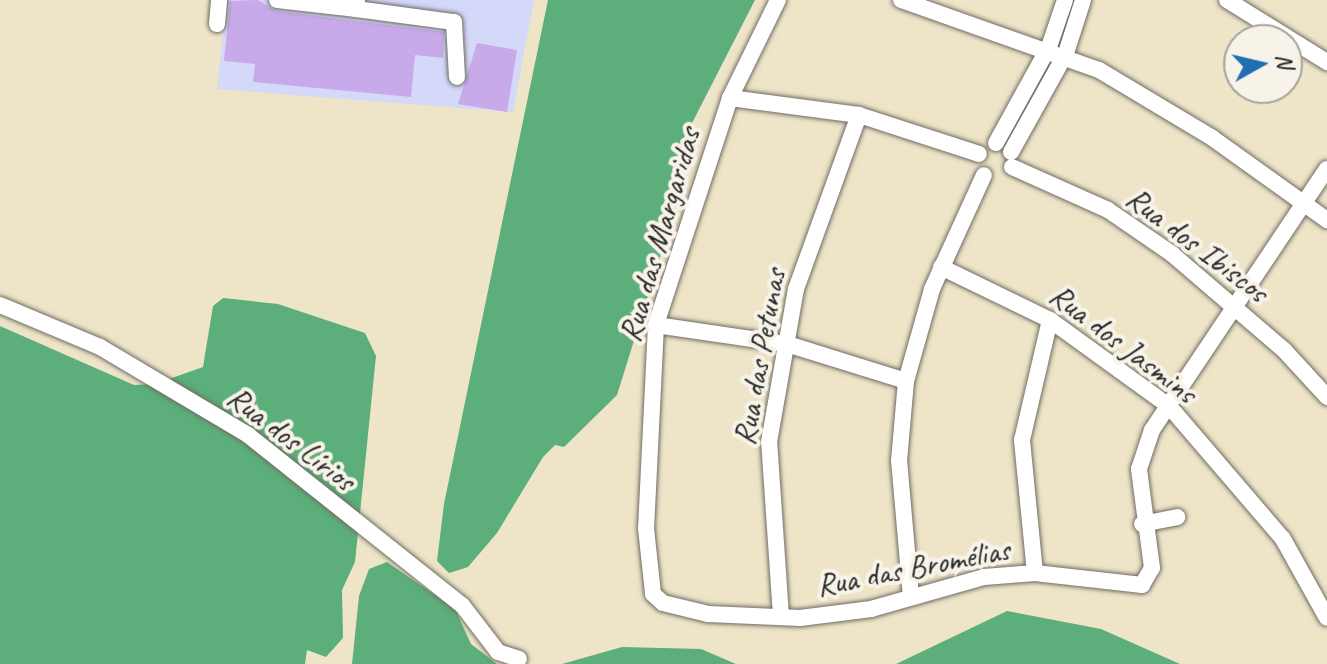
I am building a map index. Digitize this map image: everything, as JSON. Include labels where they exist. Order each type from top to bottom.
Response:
[{"type":"street","points":[[217,24],[219,0]]},
{"type":"street","points":[[277,0],[356,5],[457,24],[457,77]]},
{"type":"street","points":[[429,0],[436,18]]},
{"type":"street","name":"Rua das Margaridas","points":[[653,594],[645,463],[656,325],[730,98],[778,0]]},
{"type":"street","points":[[901,0],[1066,53],[1163,106],[1327,220]]},
{"type":"street","points":[[984,175],[999,178],[1065,0]]},
{"type":"street","points":[[1006,154],[1066,53],[1083,0]]},
{"type":"street","points":[[1227,0],[1327,62]]},
{"type":"street","points":[[730,98],[859,115],[979,154],[1006,154]]},
{"type":"street","name":"Rua das Petunas","points":[[781,616],[769,442],[796,289],[859,115]]},
{"type":"street","points":[[911,597],[899,461],[906,381],[941,267],[984,175],[979,154]]},
{"type":"street","name":"Rua dos Ibiscos","points":[[1006,154],[1108,210],[1239,308],[1327,397]]},
{"type":"street","name":"Rua das Bromélias","points":[[653,594],[708,614],[781,616],[843,613],[1035,573],[1142,585],[1152,568],[1142,524],[1139,469],[1152,430],[1239,308],[1308,205],[1327,169]]},
{"type":"street","name":"Rua dos Jasmins","points":[[941,267],[1050,320],[1169,406],[1283,539],[1327,618]]},
{"type":"street","name":"Rua dos Lírios","points":[[0,305],[100,347],[248,435],[462,605],[498,652],[519,659]]},
{"type":"street","points":[[1035,573],[1022,440],[1050,320]]},
{"type":"street","points":[[656,325],[787,344],[906,381]]},
{"type":"street","points":[[1142,524],[1177,517]]},
{"type":"shaded area","points":[[227,0],[534,0],[513,112],[217,89]]},
{"type":"green space","points":[[548,0],[755,0],[690,127],[681,190],[617,395],[564,447],[555,445],[543,457],[497,533],[468,567],[449,573],[437,561],[444,504]]},
{"type":"green space","points":[[223,298],[278,304],[365,333],[376,356],[355,562],[342,590],[343,638],[326,657],[307,650],[305,664],[0,664],[0,326],[134,385],[155,384],[203,367],[213,306]]},
{"type":"green space","points":[[387,562],[455,609],[471,644],[497,664],[352,664],[359,596],[369,569]]},
{"type":"green space","points":[[1007,611],[1101,629],[1180,664],[896,664]]},
{"type":"green space","points":[[622,647],[701,649],[736,664],[562,664]]},
{"type":"building","points":[[258,0],[276,11],[444,32],[443,58],[415,55],[411,97],[253,82],[255,64],[224,61],[230,1]]},
{"type":"building","points":[[477,43],[517,50],[507,112],[458,104]]}]
